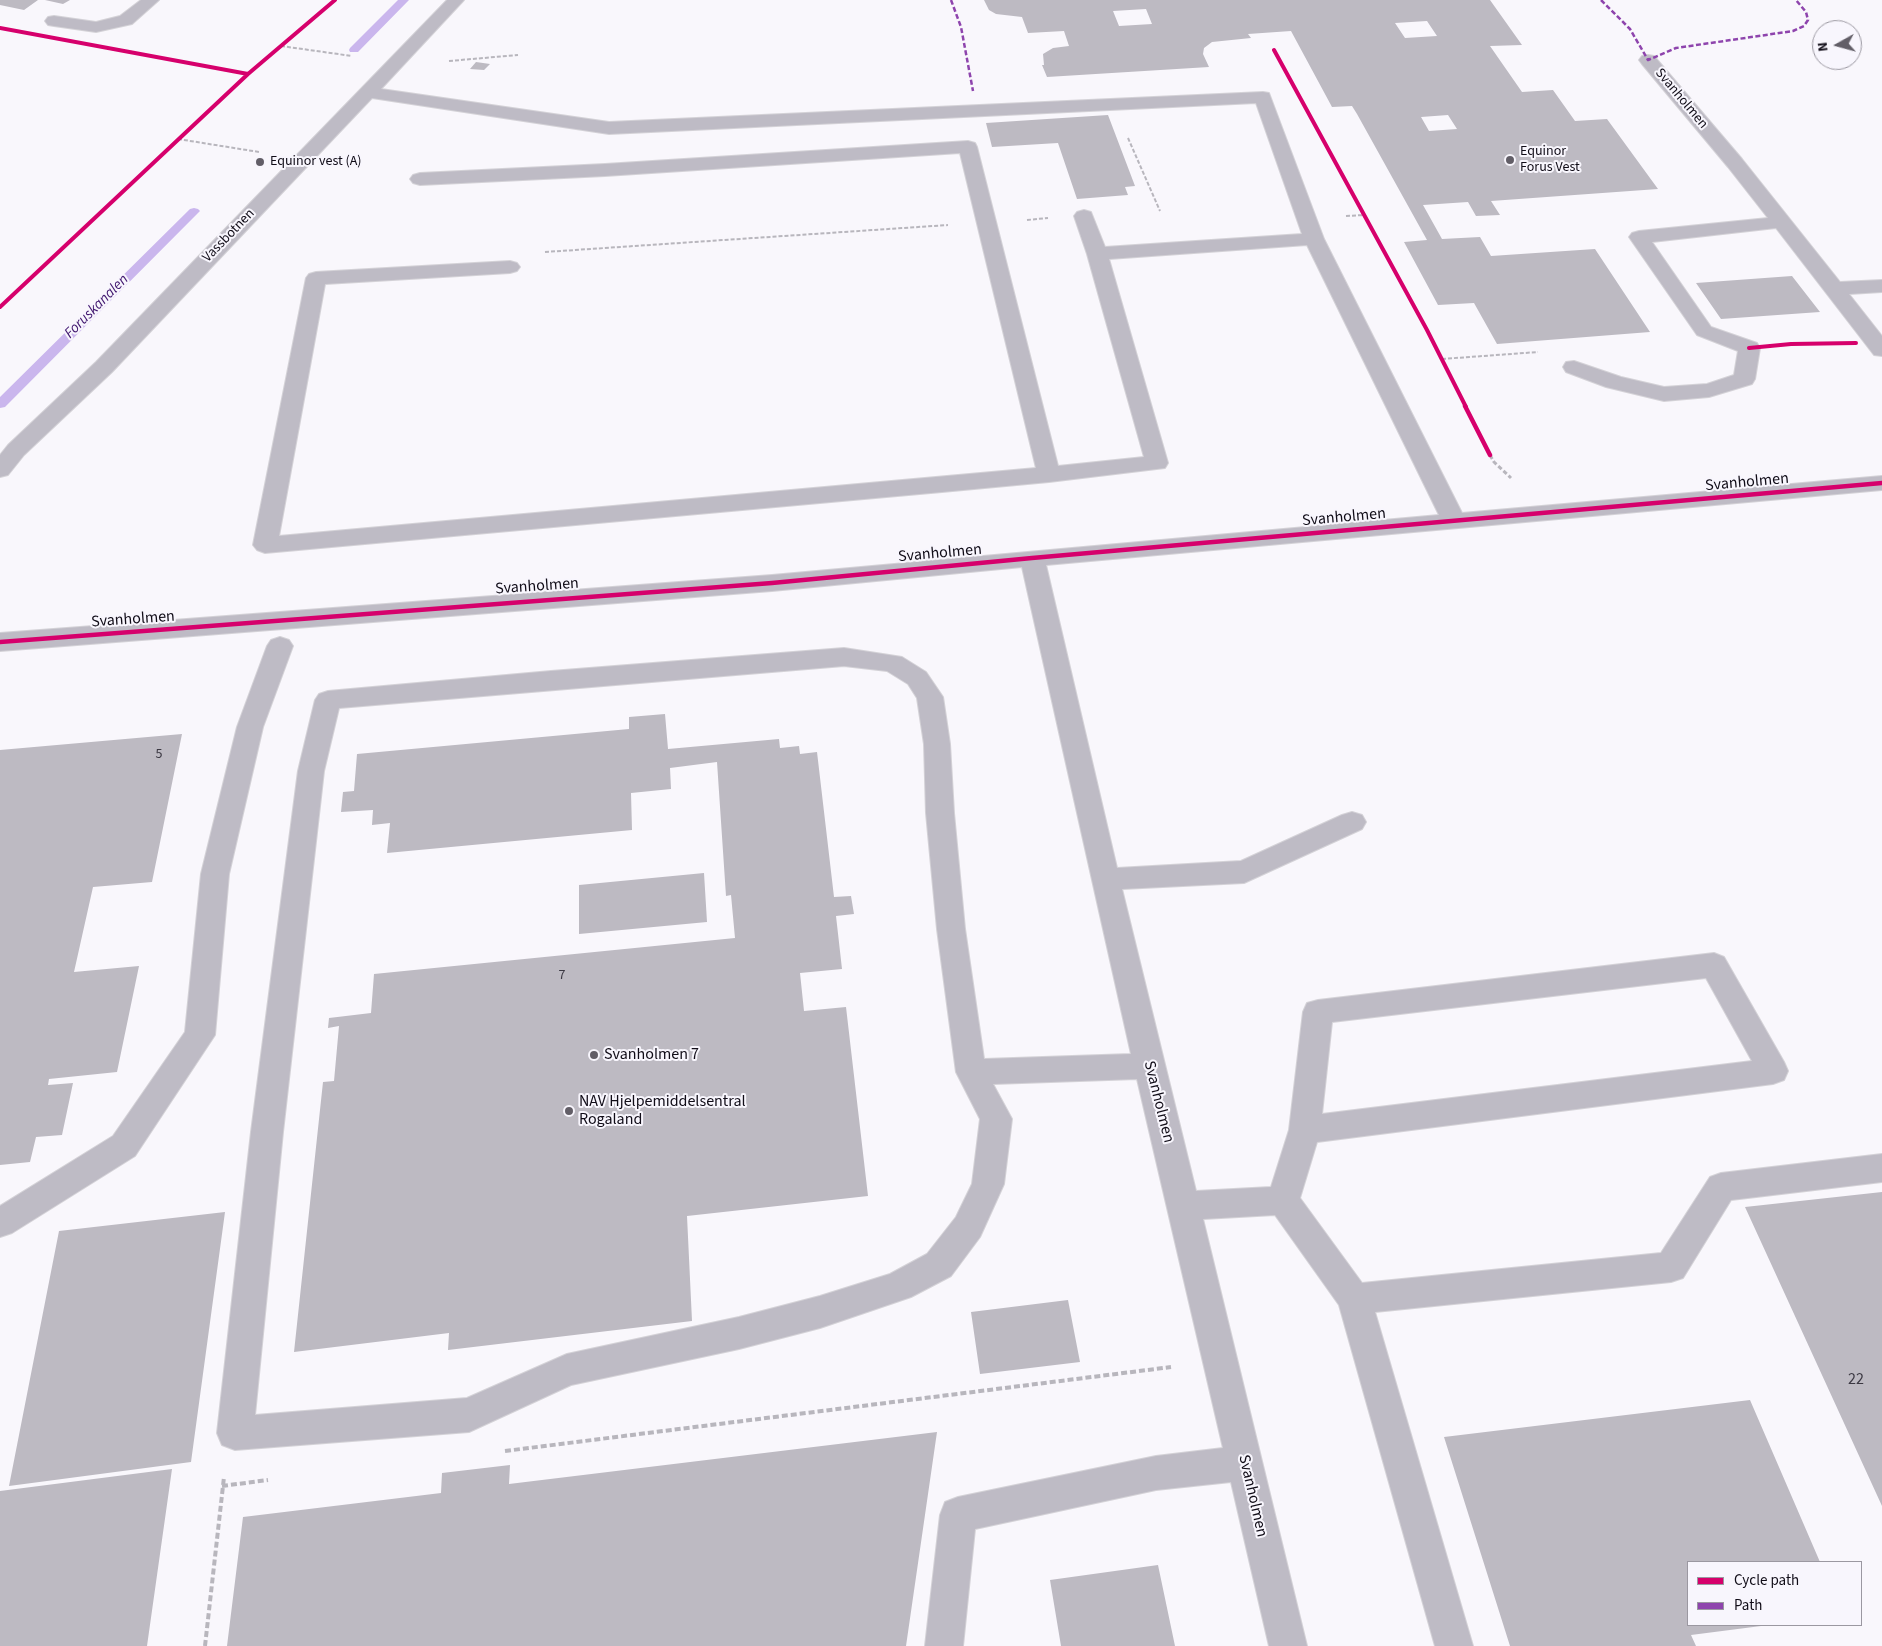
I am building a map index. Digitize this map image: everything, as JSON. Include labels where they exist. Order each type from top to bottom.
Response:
[{"type":"street","points":[[54,21],[96,28],[126,20],[151,0]]},
{"type":"street","name":"Vassbotnen","points":[[0,470],[16,450],[104,367],[456,0]]},
{"type":"street","name":"Svanholmen","points":[[1648,60],[1735,162],[1882,350]]},
{"type":"street","points":[[366,92],[609,128],[1263,97],[1314,238],[1454,521]]},
{"type":"street","points":[[693,125],[697,164]]},
{"type":"street","points":[[420,179],[968,147],[1049,475]]},
{"type":"street","points":[[510,267],[316,278],[265,545],[1049,475],[1157,463],[1097,254],[1084,216]]},
{"type":"street","points":[[1574,366],[1614,382],[1664,394],[1710,390],[1744,379],[1749,359],[1749,348],[1704,331],[1639,237],[1781,222]]},
{"type":"street","points":[[1097,254],[1314,238]]},
{"type":"street","points":[[1834,289],[1882,286]]},
{"type":"street","name":"Svanholmen","points":[[0,642],[772,583],[1032,558],[1882,483]]},
{"type":"street","name":"Svanholmen","points":[[1032,558],[1149,1066],[1288,1646]]},
{"type":"street","points":[[0,1223],[124,1146],[200,1034],[215,874],[250,727],[280,646]]},
{"type":"street","points":[[844,657],[892,663],[917,678],[930,697],[937,744],[940,813],[951,929],[971,1072],[996,1119],[988,1184],[968,1227],[939,1265],[899,1286],[820,1312],[739,1333],[567,1370],[469,1414],[234,1433],[267,1132],[311,771],[328,700],[844,657]]},
{"type":"street","points":[[1106,880],[1147,876],[1244,872],[1352,822]]},
{"type":"street","points":[[1283,1200],[1305,1130],[1318,1012],[1714,965],[1773,1071],[1305,1130]]},
{"type":"street","points":[[971,1072],[1149,1066]]},
{"type":"street","points":[[1354,1299],[1671,1267],[1721,1187],[1882,1168]]},
{"type":"street","points":[[1184,1206],[1283,1200]]},
{"type":"street","points":[[1283,1200],[1354,1299],[1454,1646]]},
{"type":"street","points":[[944,1646],[958,1515],[1156,1473],[1245,1463]]},
{"type":"path","points":[[274,52],[288,40]]},
{"type":"path","points":[[281,46],[354,57]]},
{"type":"path","points":[[440,62],[518,55]]},
{"type":"path","points":[[1113,105],[1160,211]]},
{"type":"path","points":[[170,146],[185,133]]},
{"type":"path","points":[[178,139],[264,153]]},
{"type":"path","points":[[1360,207],[1367,218]]},
{"type":"path","points":[[539,253],[1084,216]]},
{"type":"path","points":[[1308,219],[1367,218]]},
{"type":"path","points":[[1749,348],[1828,343]]},
{"type":"path","points":[[1438,352],[1446,368]]},
{"type":"path","points":[[1442,360],[1549,352],[1574,366]]},
{"type":"path","points":[[1486,446],[1490,455]]},
{"type":"path","points":[[499,1451],[1172,1368]]},
{"type":"path","points":[[205,1646],[222,1486],[234,1433]]},
{"type":"path","points":[[222,1486],[271,1480]]},
{"type":"building","points":[[0,0],[38,0],[24,10],[0,5]]},
{"type":"building","points":[[45,0],[70,0],[63,4]]},
{"type":"building","name":"Equinor Forus Vest","points":[[984,0],[1490,0],[1522,45],[1490,46],[1522,92],[1553,90],[1575,121],[1607,119],[1658,189],[1491,201],[1500,215],[1476,216],[1468,202],[1423,205],[1442,239],[1480,237],[1491,256],[1595,249],[1650,332],[1497,344],[1474,303],[1438,305],[1404,242],[1427,240],[1352,106],[1332,107],[1291,31],[1248,34],[1251,38],[1212,42],[1204,48],[1203,54],[1209,67],[1047,77],[1042,65],[1044,65],[1043,54],[1053,48],[1069,46],[1064,31],[1028,33],[1022,17],[996,14],[989,10]],"holes":[[[1146,9],[1152,24],[1119,26],[1113,11]],[[1427,21],[1437,36],[1405,38],[1395,23]],[[1448,115],[1457,129],[1429,131],[1421,117]]]},
{"type":"building","points":[[476,62],[490,64],[484,70],[470,69]]},
{"type":"building","points":[[1108,115],[1135,186],[1125,187],[1128,195],[1077,199],[1058,143],[992,147],[986,123]]},
{"type":"building","points":[[1792,276],[1820,312],[1721,319],[1696,283]]},
{"type":"building","name":"Svanholmen 7","points":[[665,714],[668,749],[779,739],[780,748],[799,746],[800,754],[817,752],[834,897],[851,896],[854,914],[836,916],[842,969],[800,973],[804,1011],[846,1007],[868,1196],[687,1216],[692,1321],[448,1350],[449,1333],[294,1352],[323,1082],[334,1081],[339,1026],[328,1028],[329,1018],[371,1013],[374,974],[735,938],[731,895],[726,896],[717,762],[670,768],[671,789],[631,793],[632,830],[387,853],[390,823],[372,825],[373,810],[341,812],[343,792],[354,791],[357,754],[629,729],[629,717]]},
{"type":"building","points":[[182,734],[152,882],[93,887],[74,972],[139,966],[117,1072],[49,1079],[48,1085],[73,1083],[62,1135],[36,1137],[30,1162],[0,1165],[0,750]]},
{"type":"building","points":[[704,873],[707,922],[579,934],[579,885]]},
{"type":"building","points":[[1882,1192],[1882,1506],[1745,1207]]},
{"type":"building","points":[[225,1212],[191,1462],[9,1486],[59,1231]]},
{"type":"building","points":[[1068,1300],[1080,1362],[980,1374],[971,1312]]},
{"type":"building","points":[[1750,1400],[1820,1561],[1687,1561],[1687,1626],[1761,1626],[1691,1635],[1696,1646],[1510,1646],[1444,1437]]},
{"type":"building","points":[[937,1432],[906,1646],[227,1646],[243,1517],[441,1493],[442,1473],[510,1465],[509,1484]]},
{"type":"building","points":[[172,1469],[147,1646],[0,1646],[0,1491]]},
{"type":"building","points":[[1158,1565],[1175,1646],[1061,1646],[1050,1580]]},
{"type":"waterway","name":"Foruskanalen","points":[[354,50],[404,0]]},
{"type":"waterway","name":"Foruskanalen","points":[[0,404],[194,211]]},
{"type":"marked path","points":[[951,0],[961,27],[973,91]]},
{"type":"marked path","points":[[1601,0],[1630,29],[1648,60],[1676,48],[1793,31],[1804,26],[1808,20],[1806,12],[1796,0]]},
{"type":"cycle path","points":[[0,307],[248,74],[335,0]]},
{"type":"cycle path","points":[[0,28],[248,74]]},
{"type":"cycle path","points":[[1274,50],[1427,330],[1490,455]]},
{"type":"cycle path","points":[[1749,348],[1791,344],[1856,343]]},
{"type":"cycle path","points":[[0,642],[772,583],[1032,558],[1882,483]]},
{"type":"place","name":"Equinor Forus Vest","points":[[1510,160]]},
{"type":"place","name":"Equinor vest (A)","points":[[260,162]]},
{"type":"place","name":"Svanholmen 7","points":[[594,1055]]},
{"type":"place","name":"NAV Hjelpemiddelsentral Rogaland","points":[[569,1111]]}]
